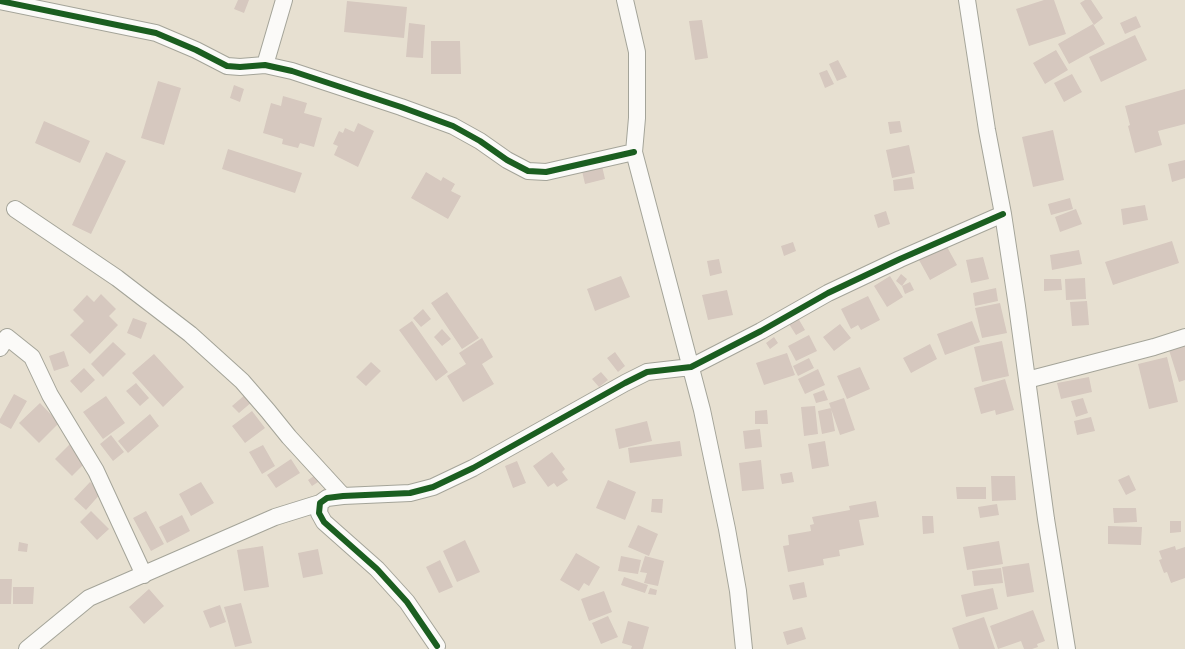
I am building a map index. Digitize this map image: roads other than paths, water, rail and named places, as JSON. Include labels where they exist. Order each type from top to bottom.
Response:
[{"type":"street","points":[[265,65],[284,0]]},
{"type":"street","points":[[625,0],[637,52],[637,118],[634,152],[702,410],[727,529],[738,591],[744,649]]},
{"type":"street","points":[[967,0],[987,130],[1003,214],[1046,520],[1067,649]]},
{"type":"street","points":[[0,1],[156,33],[196,50],[227,66],[240,67],[265,65],[292,71],[402,107],[453,126],[480,141],[507,160],[528,171],[546,172],[634,152]]},
{"type":"street","points":[[15,209],[117,278],[190,334],[242,381],[289,437],[343,496]]},
{"type":"street","points":[[27,649],[89,598],[275,517],[320,503],[327,498],[410,493],[433,487],[473,468],[611,390],[647,372],[691,367],[761,331],[828,293],[900,259],[1003,214]]},
{"type":"street","points":[[0,348],[7,337],[32,357],[50,395],[96,471],[144,575]]},
{"type":"street","points":[[1027,380],[1154,347],[1185,337]]},
{"type":"street","points":[[320,503],[319,512],[324,522],[377,569],[407,602],[437,646]]}]
